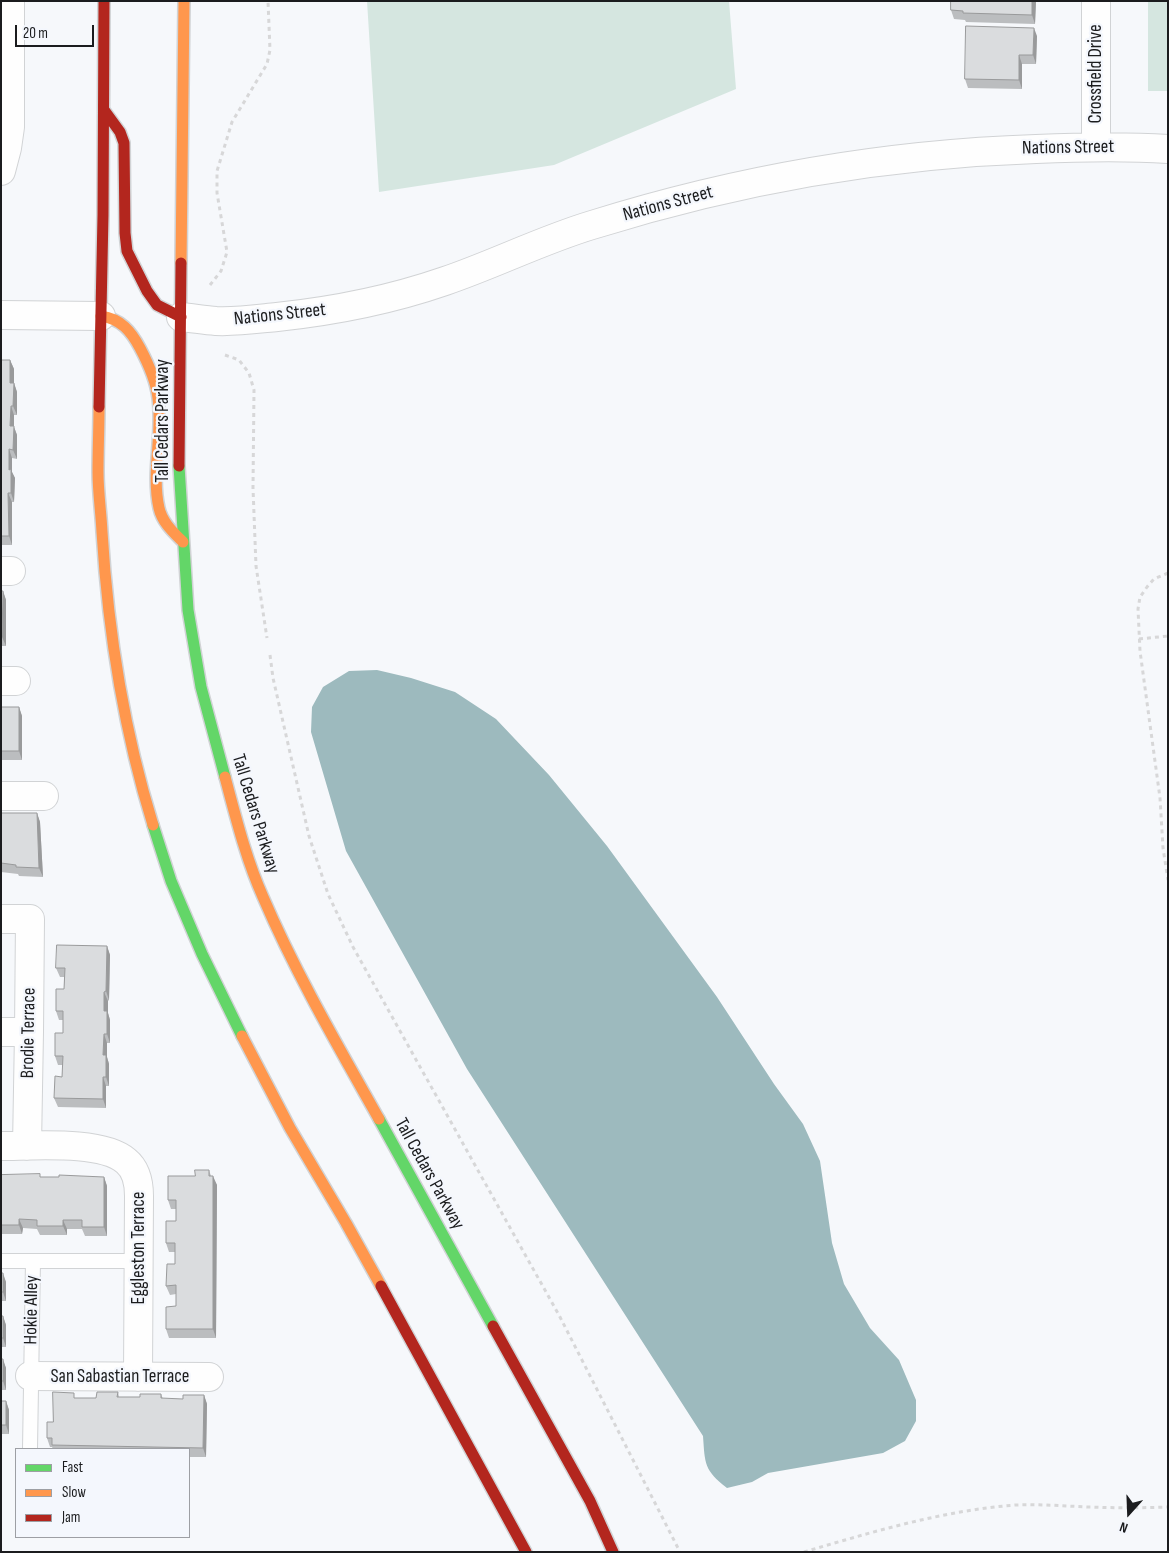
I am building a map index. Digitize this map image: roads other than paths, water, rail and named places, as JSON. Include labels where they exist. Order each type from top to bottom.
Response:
[{"type":"main road","points":[[104,1],[98,473],[105,580],[114,653],[144,798],[171,881],[202,954],[230,1011],[281,1111],[351,1231],[526,1552]]},
{"type":"main road","name":"Tall Cedars Parkway","points":[[184,1],[179,456],[183,542],[188,610],[201,688],[238,823],[262,895],[295,968],[590,1501],[613,1552]]},
{"type":"main road","points":[[104,110],[120,132],[124,143],[127,251],[147,291],[157,305],[181,317]]},
{"type":"main road","points":[[101,316],[114,318],[123,324],[135,338],[158,391],[158,483],[160,510],[165,523],[183,542]]},
{"type":"street","points":[[1,171],[10,127],[10,1]]},
{"type":"street","name":"Crossfield Drive","points":[[1096,1],[1096,147]]},
{"type":"street","name":"Nations Street","points":[[181,317],[217,321],[257,319],[309,314],[371,303],[447,280],[589,226],[674,201],[769,178],[867,162],[975,151],[1096,147],[1168,149]]},
{"type":"street","points":[[1,315],[101,316]]},
{"type":"street","points":[[1,796],[44,796]]},
{"type":"street","name":"Brodie Terrace","points":[[1,919],[30,919],[30,1032],[14,1146]]},
{"type":"street","points":[[1,1032],[30,1032]]},
{"type":"street","name":"Eggleston Terrace","points":[[14,1146],[98,1149],[118,1155],[127,1162],[138,1180],[140,1261],[138,1377]]},
{"type":"street","name":"San Sabastian Terrace","points":[[30,1376],[209,1377]]},
{"type":"lane","name":"Hokie Alley","points":[[1,1261],[140,1261]]},
{"type":"lane","name":"Hokie Alley","points":[[30,1448],[33,1261]]},
{"type":"water","points":[[377,670],[411,678],[455,692],[496,719],[549,775],[607,846],[717,997],[774,1084],[803,1124],[820,1161],[832,1243],[844,1284],[870,1328],[899,1360],[916,1400],[916,1421],[905,1441],[883,1453],[768,1473],[752,1482],[727,1488],[710,1471],[705,1460],[703,1436],[467,1069],[346,851],[311,732],[312,707],[323,687],[349,671]]}]
